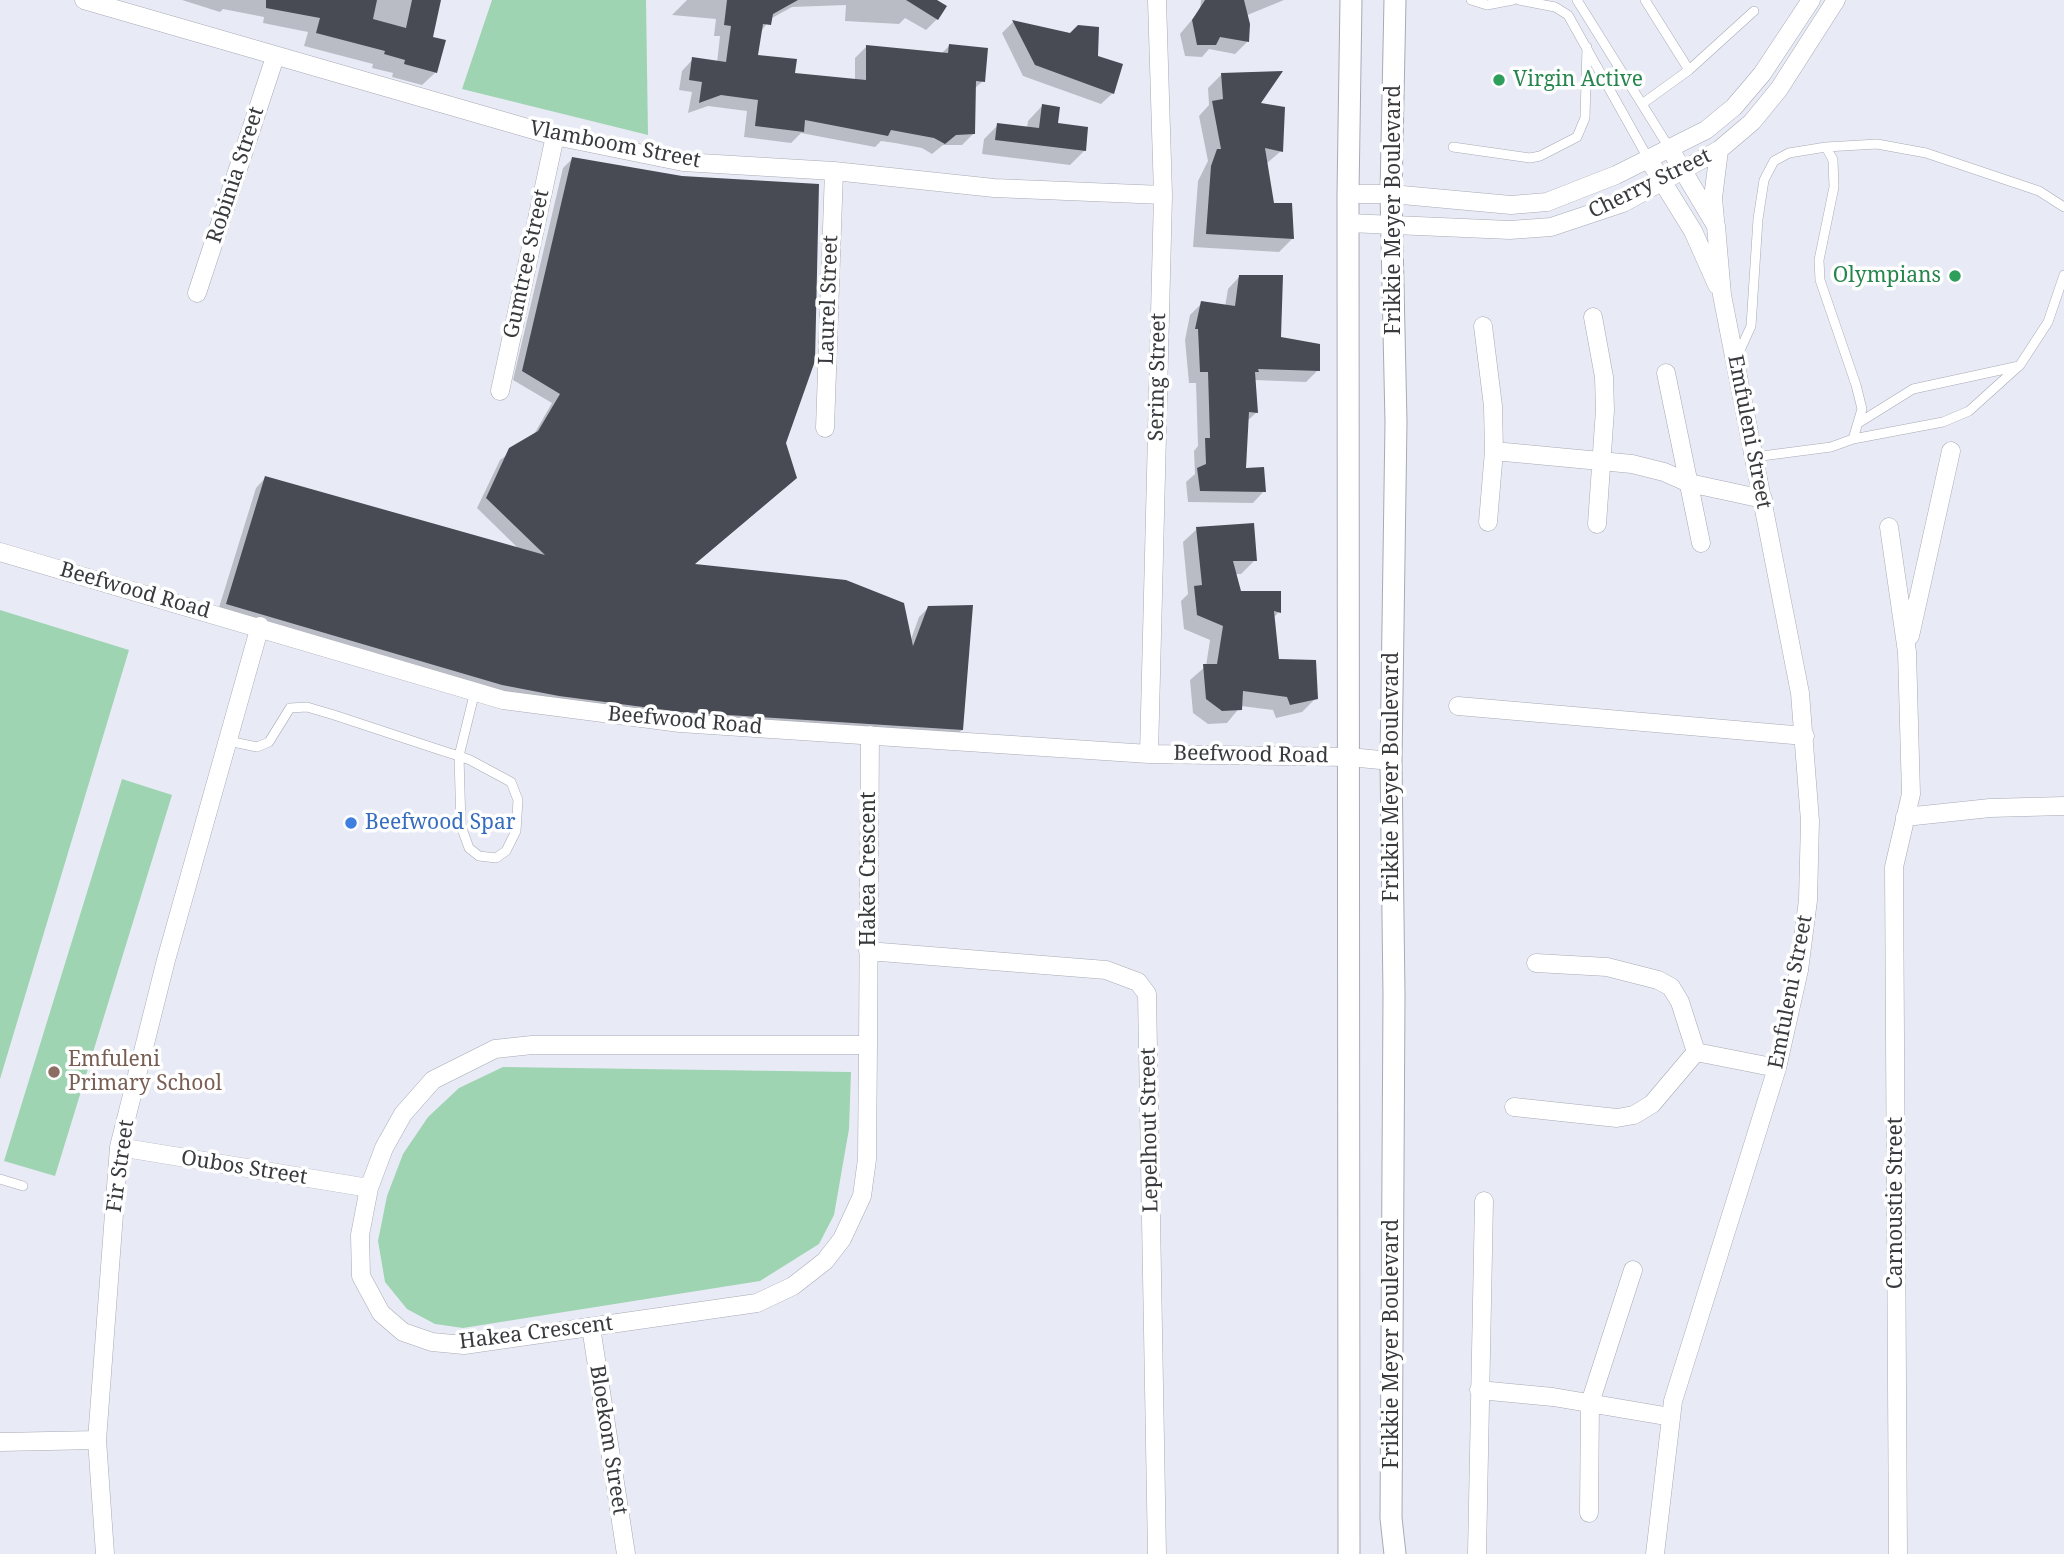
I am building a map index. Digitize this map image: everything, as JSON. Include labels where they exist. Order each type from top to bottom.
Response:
[{"type":"street","name":"Vlamboom Street","points":[[84,0],[555,136],[682,162],[834,171],[994,188],[1163,195]]},
{"type":"street","name":"Sering Street","points":[[1149,754],[1163,195],[1157,0]]},
{"type":"street","name":"Frikkie Meyer Boulevard","points":[[1349,1554],[1348,194],[1351,0]]},
{"type":"street","name":"Frikkie Meyer Boulevard","points":[[1395,0],[1391,194],[1396,422],[1391,761],[1394,995],[1391,1518],[1395,1554]]},
{"type":"street","name":"Cherry Street","points":[[1348,194],[1391,194],[1511,205],[1547,202],[1649,160],[1706,130],[1734,107],[1762,74],[1811,0]]},
{"type":"street","name":"Cherry Street","points":[[1348,223],[1510,230],[1551,227],[1592,215],[1683,171],[1719,150],[1752,122],[1779,89],[1836,0]]},
{"type":"street","name":"Robinia Street","points":[[197,293],[275,57]]},
{"type":"street","name":"Gumtree Street","points":[[500,391],[555,136]]},
{"type":"street","name":"Emfuleni Street","points":[[1655,1554],[1671,1417],[1688,1347],[1777,1068],[1799,970],[1808,900],[1810,821],[1805,736],[1792,644],[1722,295],[1716,226],[1670,149]]},
{"type":"street","points":[[1716,226],[1713,198],[1719,150]]},
{"type":"street","name":"Emfuleni Street","points":[[1649,160],[1693,231],[1722,295]]},
{"type":"street","name":"Laurel Street","points":[[825,428],[834,171]]},
{"type":"street","points":[[1593,317],[1604,377],[1597,524]]},
{"type":"street","points":[[1483,326],[1493,406],[1494,451],[1488,522]]},
{"type":"street","points":[[1666,373],[1701,542]]},
{"type":"street","points":[[1494,451],[1601,460],[1650,468],[1689,483],[1763,499]]},
{"type":"street","points":[[1907,652],[1951,451]]},
{"type":"street","points":[[1889,527],[1907,652]]},
{"type":"street","name":"Beefwood Road","points":[[0,552],[260,626],[503,700],[680,723],[1149,754],[1349,757],[1391,761]]},
{"type":"street","name":"Fir Street","points":[[105,1554],[97,1440],[120,1147],[166,960],[260,626]]},
{"type":"street","name":"Carnoustie Street","points":[[1898,1554],[1896,852],[1911,794],[1907,652]]},
{"type":"street","points":[[1458,706],[1805,736]]},
{"type":"street","name":"Hakea Crescent","points":[[868,1045],[543,1045],[495,1049],[433,1080],[410,1105],[384,1149],[369,1188],[360,1235],[361,1276],[381,1313],[403,1332],[432,1342],[464,1345],[757,1303],[793,1286],[825,1261],[842,1239],[862,1196],[867,1160],[869,951],[870,735]]},
{"type":"street","points":[[1905,817],[2064,806]]},
{"type":"street","name":"Lepelhout Street","points":[[869,951],[1106,970],[1139,982],[1147,994],[1157,1554]]},
{"type":"street","points":[[1536,963],[1607,967],[1658,980],[1671,987],[1681,1002],[1696,1052]]},
{"type":"street","points":[[1696,1052],[1777,1068]]},
{"type":"street","points":[[1514,1107],[1616,1118],[1634,1115],[1652,1104],[1696,1052]]},
{"type":"street","name":"Oubos Street","points":[[120,1147],[369,1188]]},
{"type":"street","points":[[1477,1554],[1482,1420],[1479,1390],[1484,1201]]},
{"type":"street","points":[[1589,1513],[1590,1403],[1633,1270]]},
{"type":"street","name":"Bloekom Street","points":[[591,1327],[626,1554]]},
{"type":"street","points":[[1479,1390],[1590,1403],[1671,1417]]},
{"type":"street","points":[[0,1442],[97,1440]]},
{"type":"lane","points":[[1472,0],[1487,5],[1513,0]]},
{"type":"lane","points":[[1519,0],[1563,10],[1587,47],[1649,160]]},
{"type":"lane","points":[[1577,0],[1670,149]]},
{"type":"lane","points":[[1645,0],[1689,70]]},
{"type":"lane","points":[[1642,104],[1689,70],[1754,12]]},
{"type":"lane","points":[[1452,147],[1530,158],[1540,156],[1577,137],[1586,118],[1587,47]]},
{"type":"lane","points":[[1735,361],[1751,326],[1756,243],[1764,180],[1774,161],[1789,153],[1826,147],[1877,144],[1926,153],[2039,191],[2064,207]]},
{"type":"lane","points":[[1826,147],[1833,160],[1834,187],[1819,260],[1820,280],[1862,409],[1853,439]]},
{"type":"lane","points":[[1754,457],[1805,453],[1853,439],[1910,430],[1969,411],[2020,365],[2048,322],[2064,275]]},
{"type":"lane","points":[[1860,422],[1913,389],[2020,365]]},
{"type":"lane","points":[[228,741],[257,747],[269,742],[290,708],[307,706],[459,756],[511,782],[518,800],[516,831],[506,851],[496,858],[479,856],[469,848],[461,827],[459,756],[475,691]]},
{"type":"lane","points":[[0,1180],[23,1186]]},
{"type":"green space","points":[[492,0],[646,0],[648,135],[462,89]]},
{"type":"green space","points":[[0,610],[129,650],[0,1079]]},
{"type":"green space","points":[[122,779],[172,795],[55,1176],[4,1161]]},
{"type":"green space","points":[[503,1067],[851,1072],[849,1129],[834,1215],[819,1244],[760,1281],[463,1328],[435,1324],[407,1309],[385,1282],[378,1241],[387,1196],[403,1154],[428,1117],[459,1088]]},
{"type":"building","points":[[266,0],[377,0],[373,19],[406,28],[412,0],[441,0],[433,37],[446,40],[437,73],[404,64],[405,60],[384,54],[385,51],[316,33],[320,18],[266,8]]},
{"type":"building","points":[[727,0],[798,0],[773,14],[771,25],[763,24],[758,55],[797,59],[795,73],[866,80],[866,45],[948,53],[949,44],[988,48],[985,82],[976,81],[975,134],[956,135],[945,144],[934,138],[891,130],[888,136],[805,120],[804,132],[755,126],[758,100],[721,95],[699,103],[702,82],[689,80],[692,57],[726,62],[731,26],[724,25]]},
{"type":"building","points":[[906,0],[937,0],[947,6],[938,20]]},
{"type":"building","points":[[1205,0],[1244,0],[1250,24],[1249,42],[1220,37],[1216,45],[1197,45],[1192,20]]},
{"type":"building","points":[[1012,20],[1070,33],[1078,25],[1099,27],[1098,56],[1123,64],[1114,94],[1035,65]]},
{"type":"building","points":[[1283,71],[1261,103],[1285,107],[1283,152],[1265,148],[1274,203],[1292,203],[1294,239],[1206,234],[1211,166],[1217,149],[1221,149],[1212,101],[1223,99],[1221,73]]},
{"type":"building","points":[[1042,104],[1060,107],[1058,123],[1088,127],[1086,151],[995,140],[997,123],[1039,128]]},
{"type":"building","points":[[572,157],[682,176],[819,184],[815,361],[786,443],[797,478],[695,564],[846,580],[904,603],[913,646],[928,606],[973,605],[963,730],[681,712],[559,696],[502,685],[226,604],[265,476],[545,555],[486,498],[509,448],[538,431],[560,394],[522,371]]},
{"type":"building","points":[[1239,275],[1283,275],[1281,337],[1320,344],[1320,371],[1258,369],[1259,372],[1255,372],[1258,413],[1249,412],[1246,468],[1264,467],[1266,492],[1200,491],[1197,468],[1206,464],[1205,438],[1210,438],[1208,372],[1200,372],[1198,329],[1195,329],[1201,301],[1235,306]]},
{"type":"building","points":[[1254,523],[1257,561],[1233,561],[1241,591],[1281,591],[1281,613],[1274,611],[1279,659],[1316,660],[1318,699],[1290,705],[1287,697],[1243,691],[1242,710],[1222,711],[1206,699],[1203,664],[1217,664],[1223,626],[1197,615],[1194,586],[1202,585],[1196,527]]},
{"type":"place","name":"Virgin Active","points":[[1499,80]]},
{"type":"place","name":"Olympians","points":[[1955,276]]},
{"type":"place","name":"Beefwood Spar","points":[[351,823]]},
{"type":"place","name":"Emfuleni Primary School","points":[[54,1072]]}]
